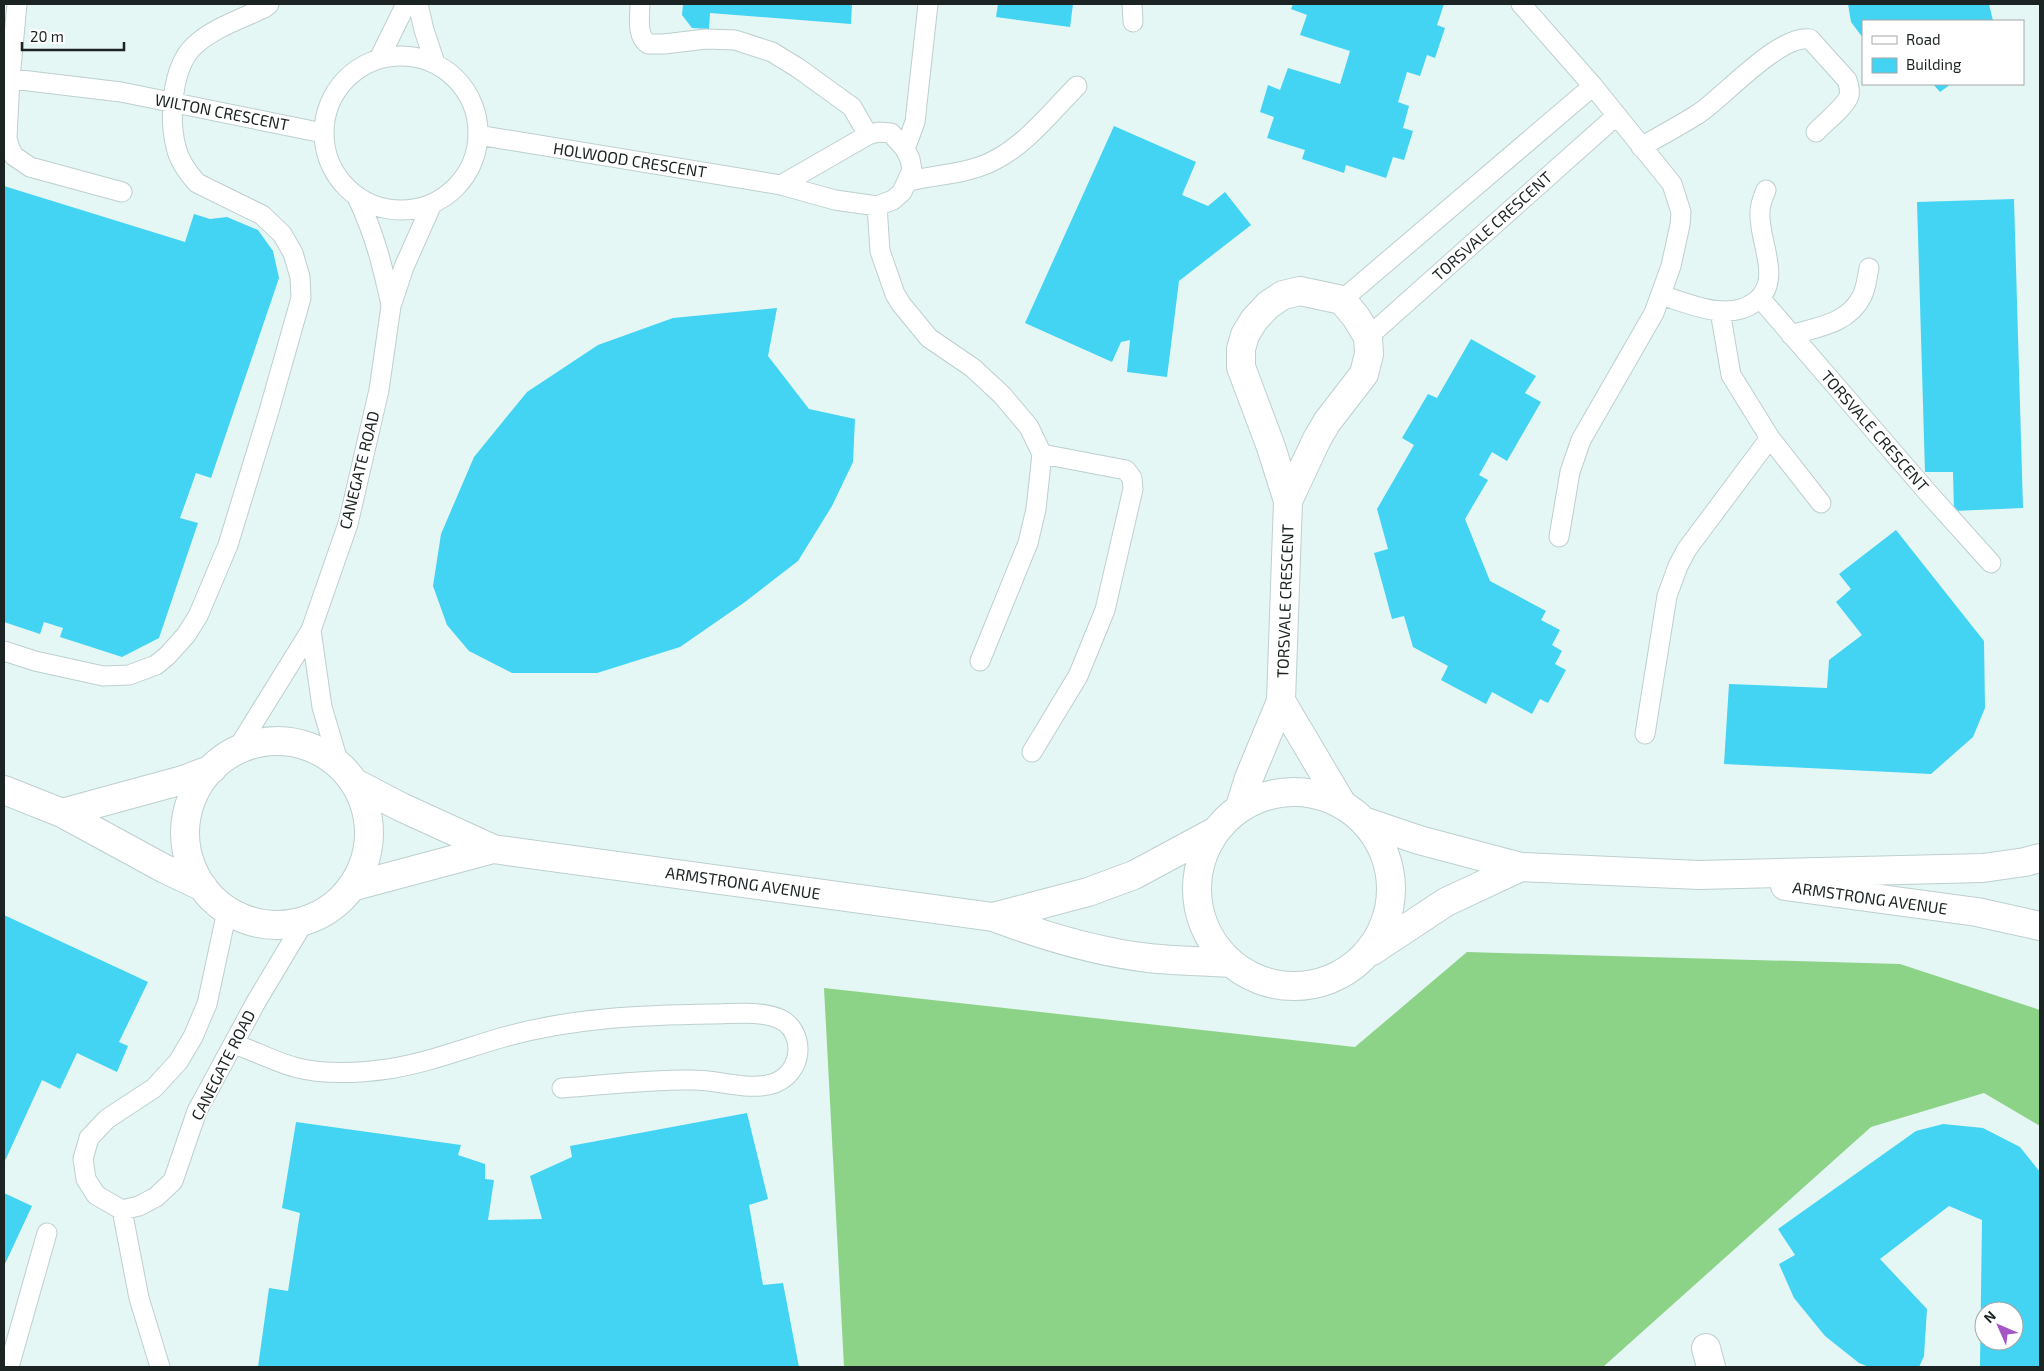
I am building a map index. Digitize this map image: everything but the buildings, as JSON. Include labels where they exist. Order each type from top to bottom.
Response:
[{"type":"street","name":"TORSVALE CRESCENT","points":[[1240,807],[1249,778],[1281,701],[1288,501],[1271,447],[1241,368],[1243,342],[1254,320],[1268,304],[1283,296],[1300,291],[1342,300]]},
{"type":"street","points":[[1342,300],[1356,317],[1368,337]]},
{"type":"street","name":"TORSVALE CRESCENT","points":[[1288,501],[1317,439],[1364,374],[1369,354],[1368,337]]},
{"type":"street","name":"TORSVALE CRESCENT","points":[[1281,701],[1342,804]]},
{"type":"street","name":"ARMSTRONG AVENUE","points":[[62,813],[183,780],[212,768],[236,751],[258,743],[282,741],[304,745],[338,762],[356,784],[365,805],[369,834],[364,862],[351,887],[330,908],[305,920],[278,925],[252,922],[227,911],[203,888],[190,865],[185,839],[187,813],[196,789],[212,768]]},
{"type":"street","name":"ARMSTRONG AVENUE","points":[[356,784],[493,849],[993,917],[1044,936],[1104,950],[1149,958],[1230,963]]},
{"type":"street","name":"ARMSTRONG AVENUE","points":[[4,790],[62,813],[203,888]]},
{"type":"street","name":"ARMSTRONG AVENUE","points":[[993,917],[1088,892],[1134,875],[1214,832],[1240,807],[1259,798],[1280,792],[1322,795],[1342,804],[1366,822],[1418,840],[1521,868],[1699,875],[1983,868],[2040,858]]},
{"type":"street","name":"ARMSTRONG AVENUE","points":[[1363,958],[1376,941],[1386,922],[1391,894],[1391,880],[1387,858],[1378,839],[1366,822]]},
{"type":"street","name":"ARMSTRONG AVENUE","points":[[1214,832],[1204,850],[1198,870],[1197,897],[1205,931],[1216,948],[1230,963],[1247,975],[1266,983],[1308,986],[1328,980],[1346,971],[1446,902],[1521,868]]},
{"type":"street","name":"ARMSTRONG AVENUE","points":[[351,887],[493,849]]},
{"type":"street","name":"ARMSTRONG AVENUE","points":[[1699,875],[1977,912],[2040,926]]},
{"type":"lane","points":[[17,4],[7,78],[7,138],[14,156],[30,167],[122,192]]},
{"type":"lane","points":[[4,651],[35,662],[102,676],[129,675],[156,665],[186,635],[198,616],[228,545],[301,298],[300,277],[292,253],[282,234],[262,214],[197,183],[190,175],[176,148],[172,102],[176,74],[193,47],[211,33],[269,4]]},
{"type":"lane","points":[[379,58],[406,4]]},
{"type":"lane","points":[[418,4],[435,63]]},
{"type":"lane","points":[[640,4],[641,36],[648,44],[721,39],[735,40],[772,52],[798,68],[847,104],[857,115],[868,135]]},
{"type":"lane","points":[[905,149],[916,122],[928,4]]},
{"type":"lane","points":[[1521,4],[1593,86],[1672,184],[1681,212],[1673,258],[1654,313],[1581,440],[1569,480],[1559,537]]},
{"type":"lane","points":[[1641,147],[1699,114],[1765,59],[1789,43],[1805,38],[1810,39],[1847,80],[1850,87],[1849,96],[1844,104],[1816,132]]},
{"type":"lane","name":"CANEGATE ROAD","points":[[408,56],[435,63],[453,76],[467,93],[476,113],[478,135],[472,164],[456,187],[432,204],[406,210],[380,208],[356,197],[338,180],[327,157],[323,133],[327,108],[339,86],[357,69],[379,58],[408,56]]},
{"type":"lane","name":"WILTON CRESCENT","points":[[7,78],[121,92],[323,133]]},
{"type":"lane","points":[[909,181],[991,162],[1023,140],[1077,86]]},
{"type":"lane","points":[[1342,300],[1593,86]]},
{"type":"lane","name":"TORSVALE CRESCENT","points":[[1368,337],[1616,116]]},
{"type":"lane","points":[[781,184],[868,135],[878,132],[891,133],[905,149],[910,159],[912,170],[909,181],[902,192],[893,200],[876,206],[880,251],[895,294],[929,338],[973,368],[1002,395],[1029,427],[1042,454],[1037,502],[1028,543],[980,661]]},
{"type":"lane","name":"HOLWOOD CRESCENT","points":[[478,135],[781,184],[835,200],[876,206]]},
{"type":"lane","points":[[1660,295],[1720,311],[1735,311],[1748,307],[1760,298],[1765,292],[1769,279],[1760,212],[1766,190]]},
{"type":"lane","name":"CANEGATE ROAD","points":[[356,197],[371,226],[391,306]]},
{"type":"lane","name":"CANEGATE ROAD","points":[[236,751],[311,630],[348,524],[379,390],[391,306],[404,267],[432,204]]},
{"type":"lane","points":[[1791,335],[1844,318],[1854,309],[1862,297],[1869,268]]},
{"type":"lane","name":"TORSVALE CRESCENT","points":[[1760,298],[1991,563]]},
{"type":"lane","points":[[1720,311],[1731,375],[1770,438],[1821,503]]},
{"type":"lane","points":[[1645,734],[1667,596],[1678,566],[1687,549],[1770,438]]},
{"type":"lane","points":[[1032,752],[1078,676],[1105,610],[1133,489],[1132,478],[1126,470],[1042,454]]},
{"type":"lane","name":"CANEGATE ROAD","points":[[311,630],[322,707],[338,762]]},
{"type":"lane","points":[[160,1367],[139,1298],[122,1210],[96,1196],[86,1179],[83,1159],[89,1138],[107,1119],[154,1088],[178,1062],[193,1037],[207,1004],[227,911]]},
{"type":"lane","name":"CANEGATE ROAD","points":[[122,1210],[139,1206],[156,1197],[173,1181],[197,1111],[256,1002],[305,920]]},
{"type":"lane","points":[[234,1044],[298,1068],[343,1072],[388,1069],[435,1059],[504,1037],[564,1024],[646,1015],[748,1014],[768,1015],[782,1019],[794,1032],[798,1049],[797,1060],[792,1071],[775,1082],[760,1086],[695,1080],[562,1088]]},
{"type":"lane","points":[[9,1367],[47,1233]]},
{"type":"green space","points":[[1467,952],[1900,964],[2040,1010],[2040,1126],[1984,1093],[1871,1127],[1603,1367],[844,1367],[824,988],[1355,1047]]}]
